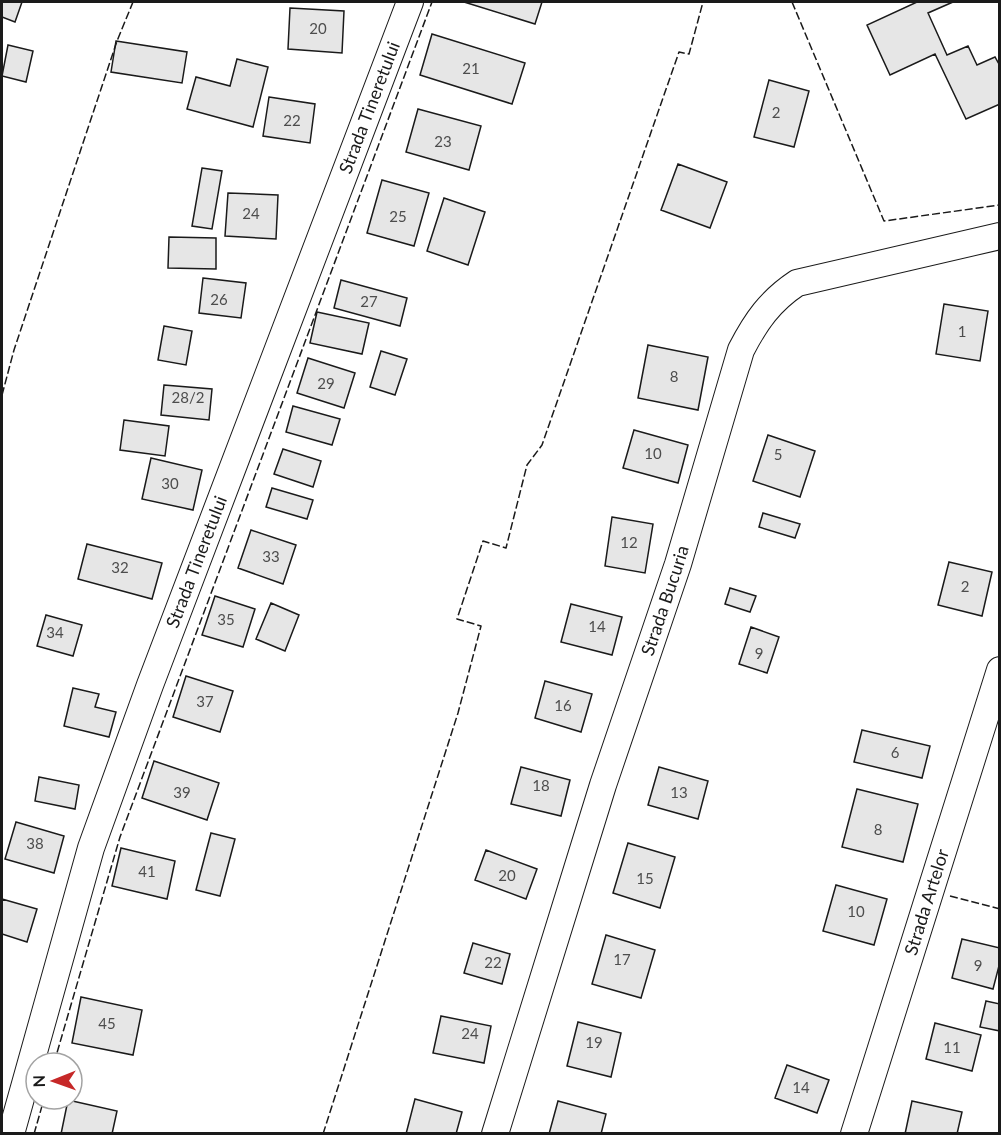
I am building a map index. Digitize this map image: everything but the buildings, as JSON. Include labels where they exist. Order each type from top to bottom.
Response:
[{"type":"street","name":"Strada Tineretului","points":[[10,1134],[91,848],[150,685],[410,2]]},
{"type":"street","name":"Strada Bucuria","points":[[495,1134],[603,785],[678,564],[741,350],[757,319],[777,296],[797,283],[999,236]]},
{"type":"street","name":"Strada Artelor","points":[[854,1134],[999,670]]},
{"type":"fence","points":[[2,395],[14,350],[117,41],[133,2]]},
{"type":"fence","points":[[58,1051],[120,837],[432,2]]},
{"type":"fence","points":[[323,1134],[458,713],[481,626],[457,619],[483,541],[506,548],[527,465],[542,445],[679,52],[689,54],[703,2]]},
{"type":"fence","points":[[792,2],[884,221],[1000,205]]},
{"type":"fence","points":[[950,896],[1000,909]]},
{"type":"fence","points":[[34,1134],[41,1111]]}]
